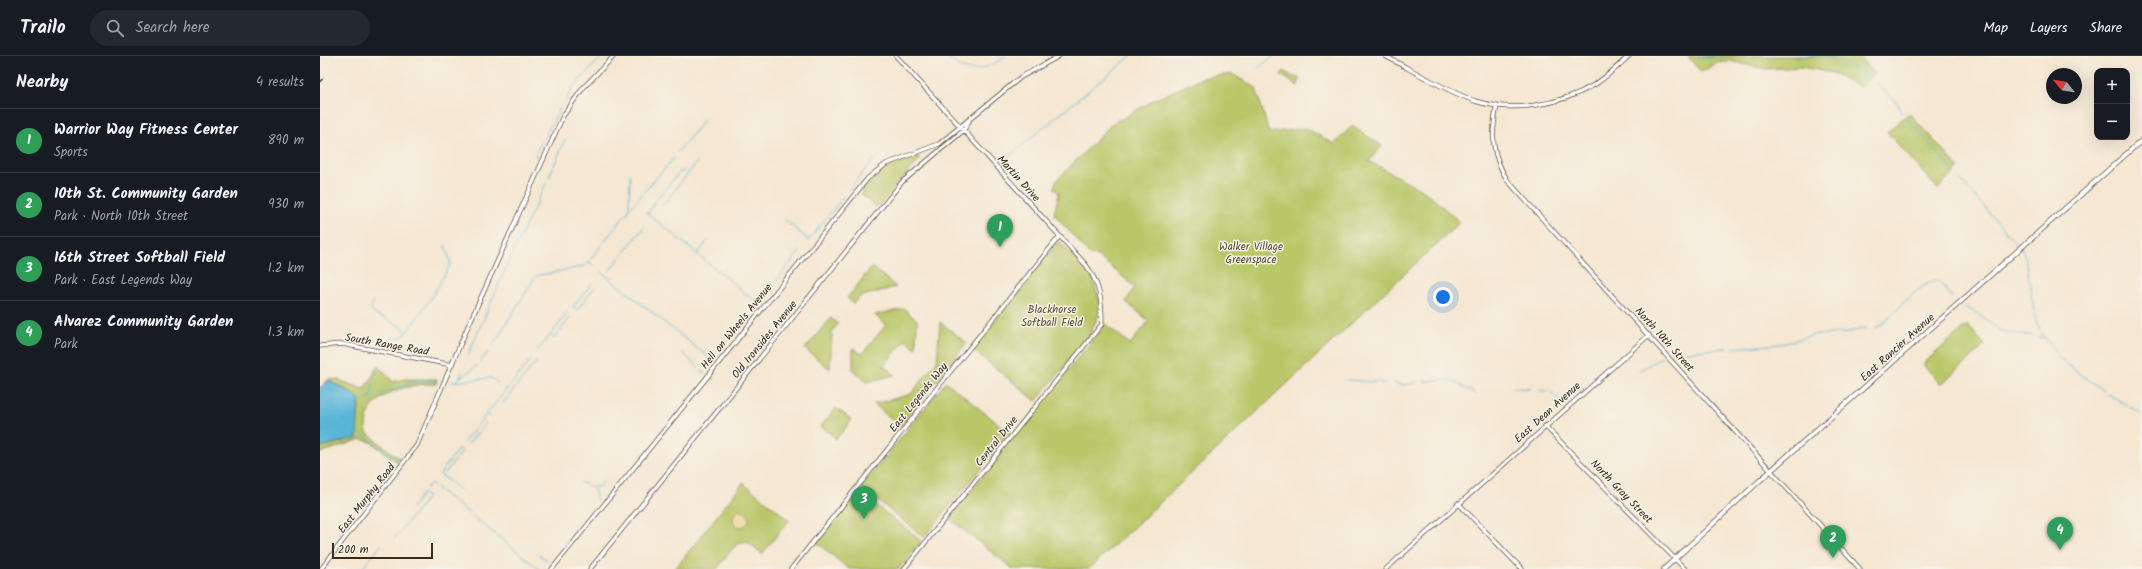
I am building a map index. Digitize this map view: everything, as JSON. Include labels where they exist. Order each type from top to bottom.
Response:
[{"type":"main road","name":"East Rancier Avenue","points":[[1664,569],[1771,471],[2142,140]]},
{"type":"street","name":"East Murphy Road","points":[[321,569],[417,445],[563,116],[583,88],[614,56]]},
{"type":"street","name":"Martin Drive","points":[[896,56],[1086,265],[1097,282],[1101,296],[1102,324]]},
{"type":"street","points":[[970,120],[1021,77],[1059,56]]},
{"type":"street","points":[[1385,56],[1459,94],[1482,103],[1528,106],[1566,98],[1600,81],[1629,56]]},
{"type":"street","name":"North 10th Street","points":[[1497,105],[1493,140],[1497,161],[1504,175],[1860,569]]},
{"type":"street","name":"Hell on Wheels Avenue","points":[[552,569],[865,181],[886,164],[934,147],[960,126],[970,120]]},
{"type":"street","name":"Old Ironsides Avenue","points":[[590,569],[902,182],[964,130],[970,120]]},
{"type":"street","name":"East Legends Way","points":[[791,569],[1059,237]]},
{"type":"street","name":"Central Drive","points":[[904,569],[1102,324]]},
{"type":"street","name":"East Dean Avenue","points":[[1386,569],[1458,503],[1649,335]]},
{"type":"street","name":"South Range Road","points":[[320,346],[342,344],[452,365]]},
{"type":"street","name":"North Gray Street","points":[[1545,426],[1685,569]]},
{"type":"street","points":[[1458,503],[1522,569]]},
{"type":"green space","points":[[1859,56],[1874,74],[1860,87],[1833,73],[1801,67],[1765,69],[1730,61],[1717,63],[1701,72],[1688,57]]},
{"type":"green space","points":[[1284,71],[1293,77],[1299,78],[1298,86],[1281,75]]},
{"type":"green space","name":"Walker Village Greenspace","points":[[1232,74],[1256,88],[1269,133],[1306,128],[1334,144],[1352,126],[1382,146],[1369,161],[1425,192],[1460,222],[1089,569],[1013,569],[949,518],[1105,324],[1130,344],[1149,321],[1126,302],[1135,287],[1098,256],[1090,255],[1054,214],[1059,193],[1054,188],[1056,181],[1116,120],[1120,120],[1156,99],[1202,78]]},
{"type":"green space","points":[[1909,113],[1959,168],[1938,189],[1887,132]]},
{"type":"green space","points":[[917,156],[920,158],[919,160],[879,206],[875,207],[861,194],[870,179],[884,169]]},
{"type":"green space","name":"Blackhorse Softball Field","points":[[1060,242],[1092,277],[1099,299],[1099,314],[1089,336],[1036,401],[972,349],[1057,243]]},
{"type":"green space","points":[[872,267],[896,287],[859,297],[853,304],[847,298]]},
{"type":"green space","points":[[904,309],[917,320],[916,348],[905,340],[884,366],[895,375],[867,382],[853,370],[853,348],[862,354],[886,325],[875,315]]},
{"type":"green space","points":[[831,318],[838,324],[832,331],[830,369],[805,349]]},
{"type":"green space","points":[[940,322],[967,343],[900,426],[874,404],[911,394],[937,361]]},
{"type":"green space","points":[[1967,325],[1985,345],[1941,385],[1923,364]]},
{"type":"green space","points":[[377,366],[388,375],[392,382],[404,379],[437,379],[436,384],[419,384],[389,394],[380,399],[369,413],[366,422],[367,433],[399,458],[397,462],[371,442],[361,439],[320,453],[320,447],[345,441],[356,432],[360,401],[349,391],[330,381],[324,383],[329,379],[339,380],[363,389],[371,379]]},
{"type":"green space","points":[[946,382],[1010,433],[924,537],[863,489],[862,486]]},
{"type":"green space","points":[[836,408],[852,420],[836,439],[821,426]]},
{"type":"green space","points":[[743,483],[789,520],[762,554],[750,544],[742,542],[734,547],[717,569],[675,569]]},
{"type":"green space","points":[[859,492],[920,540],[920,544],[899,569],[849,569],[817,543],[817,540],[850,499],[855,493]]},
{"type":"sand","points":[[741,511],[748,516],[749,519],[744,526],[741,527],[734,522],[733,519],[738,512]]},
{"type":"water","points":[[330,381],[359,398],[357,438],[320,447],[320,388],[324,383]]},
{"type":"waterway","points":[[565,103],[573,87],[603,56]]},
{"type":"waterway","points":[[947,56],[954,63],[969,70],[983,68],[1006,56]]},
{"type":"waterway","points":[[1003,161],[1131,56]]},
{"type":"waterway","points":[[1258,68],[1274,56]]},
{"type":"waterway","points":[[1694,56],[1700,59],[1721,56]]},
{"type":"waterway","points":[[1803,56],[1816,56]]},
{"type":"waterway","points":[[1818,56],[1841,61],[1870,78]]},
{"type":"waterway","points":[[1875,82],[1898,104],[1902,112]]},
{"type":"waterway","points":[[537,160],[535,154],[560,109]]},
{"type":"waterway","points":[[1906,117],[1956,174]]},
{"type":"waterway","points":[[678,152],[704,120]]},
{"type":"waterway","points":[[549,177],[565,140]]},
{"type":"waterway","points":[[493,345],[536,276],[585,266],[637,200],[674,158]]},
{"type":"waterway","points":[[849,190],[874,159]]},
{"type":"waterway","points":[[662,206],[697,162]]},
{"type":"waterway","points":[[648,214],[656,200],[680,172],[684,171]]},
{"type":"waterway","points":[[629,208],[630,175]]},
{"type":"waterway","points":[[1960,179],[2020,248]]},
{"type":"waterway","points":[[468,355],[509,261],[546,183]]},
{"type":"waterway","points":[[808,241],[844,196]]},
{"type":"waterway","points":[[646,212],[755,301],[761,300],[800,251]]},
{"type":"waterway","points":[[785,220],[809,240]]},
{"type":"waterway","points":[[610,270],[644,227]]},
{"type":"waterway","points":[[697,254],[707,242]]},
{"type":"waterway","points":[[383,347],[392,340],[403,337],[433,295],[450,265],[450,260],[445,246]]},
{"type":"waterway","points":[[2022,250],[2025,256],[2036,322],[2040,329]]},
{"type":"waterway","points":[[589,262],[593,265]]},
{"type":"waterway","points":[[600,271],[707,356]]},
{"type":"waterway","points":[[1876,328],[1883,324],[1918,290],[1933,281],[1939,281],[1952,297]]},
{"type":"waterway","points":[[573,307],[592,283]]},
{"type":"waterway","points":[[574,307],[577,310],[594,288]]},
{"type":"waterway","points":[[373,301],[371,309],[373,313],[402,327],[405,331]]},
{"type":"waterway","points":[[1965,307],[1980,315],[2001,331],[2032,336]]},
{"type":"waterway","points":[[538,350],[568,313]]},
{"type":"waterway","points":[[551,335],[554,338],[571,317]]},
{"type":"waterway","points":[[1733,348],[1781,344],[1814,335],[1845,333],[1866,328]]},
{"type":"waterway","points":[[2042,333],[2060,359],[2104,391]]},
{"type":"waterway","points":[[2038,337],[2045,338]]},
{"type":"waterway","points":[[1670,354],[1727,348]]},
{"type":"waterway","points":[[454,382],[478,365],[488,352]]},
{"type":"waterway","points":[[682,352],[704,373]]},
{"type":"waterway","points":[[1639,371],[1662,357]]},
{"type":"waterway","points":[[507,389],[531,360]]},
{"type":"waterway","points":[[503,403],[536,362]]},
{"type":"waterway","points":[[370,397],[378,366]]},
{"type":"waterway","points":[[460,377],[462,372]]},
{"type":"waterway","points":[[452,382],[491,378],[498,383]]},
{"type":"waterway","points":[[710,378],[715,380]]},
{"type":"waterway","points":[[1347,380],[1386,383]]},
{"type":"waterway","points":[[1424,381],[1452,380],[1475,394]]},
{"type":"waterway","points":[[359,402],[413,382],[437,381]]},
{"type":"waterway","points":[[1394,383],[1403,385],[1417,382]]},
{"type":"waterway","points":[[464,442],[507,389],[505,388]]},
{"type":"waterway","points":[[1513,388],[1531,389]]},
{"type":"waterway","points":[[1538,390],[1552,392],[1563,404]]},
{"type":"waterway","points":[[2108,394],[2142,414]]},
{"type":"waterway","points":[[487,414],[491,417]]},
{"type":"waterway","points":[[468,444],[486,423],[483,420]]},
{"type":"waterway","points":[[356,432],[368,438],[399,460]]},
{"type":"waterway","points":[[459,448],[440,474],[459,489]]},
{"type":"waterway","points":[[445,473],[462,452],[459,449]]},
{"type":"waterway","points":[[580,482],[594,488],[597,501]]},
{"type":"waterway","points":[[594,486],[599,487],[603,482]]},
{"type":"waterway","points":[[426,488],[431,483]]},
{"type":"waterway","points":[[432,484],[539,569]]},
{"type":"waterway","points":[[394,539],[428,497],[422,493]]},
{"type":"waterway","points":[[412,507],[423,493]]},
{"type":"waterway","points":[[362,569],[381,545]]},
{"type":"waterway","points":[[539,555],[547,560]]},
{"type":"railway","points":[[320,82],[323,79]]},
{"type":"place","name":"Warrior Way Fitness Center","points":[[1000,247]]},
{"type":"place","name":"16th Street Softball Field","points":[[864,519]]},
{"type":"place","name":"Alvarez Community Garden","points":[[2060,550]]},
{"type":"place","name":"10th St. Community Garden","points":[[1833,558]]}]
